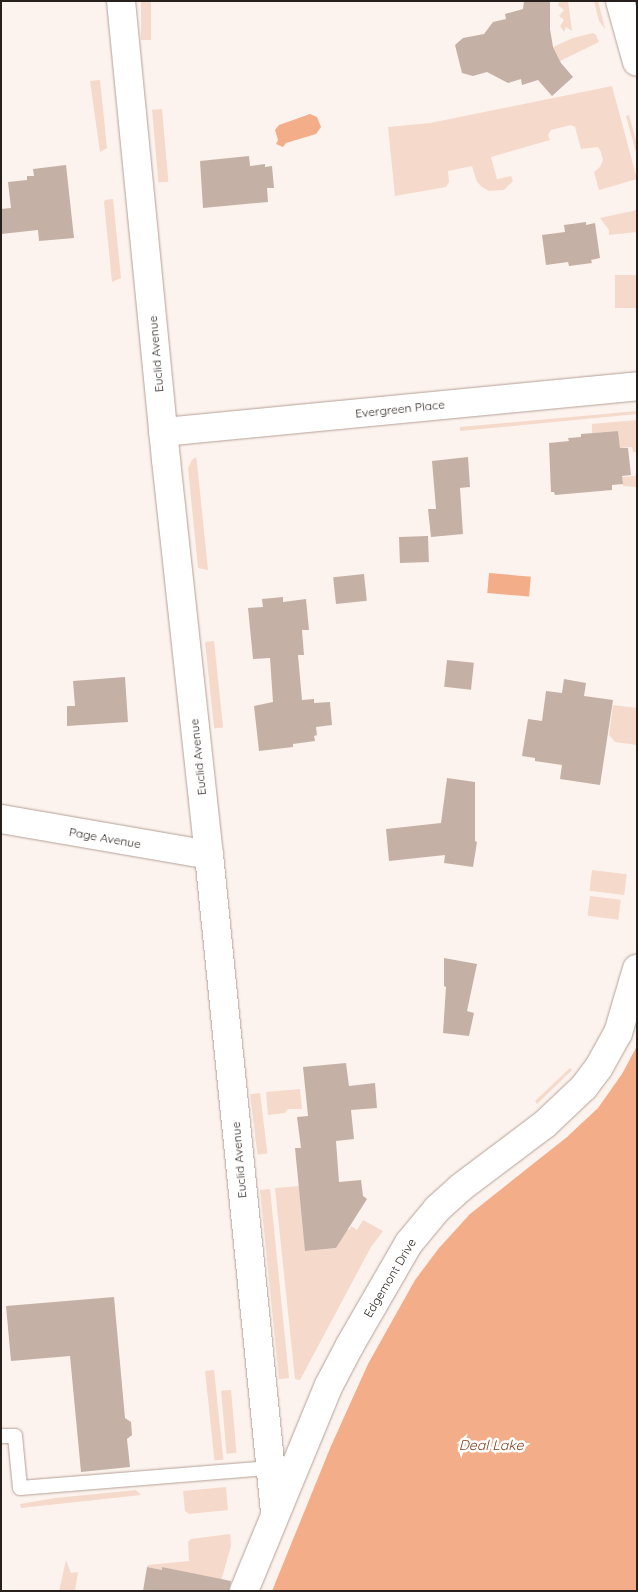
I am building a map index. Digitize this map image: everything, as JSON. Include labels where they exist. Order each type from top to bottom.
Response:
[{"type":"street","name":"Euclid Avenue","points":[[121,1],[163,432],[209,855],[275,1512]]},
{"type":"street","points":[[620,1],[637,62]]},
{"type":"street","name":"Evergreen Place","points":[[163,432],[637,386]]},
{"type":"street","name":"Page Avenue","points":[[1,819],[209,855]]},
{"type":"street","name":"Edgemont Drive","points":[[244,1591],[275,1512],[336,1373],[409,1243],[437,1210],[460,1188],[545,1124],[584,1087],[600,1067],[618,1033],[637,969]]},
{"type":"lane","points":[[1,1436],[14,1436],[20,1488],[270,1468]]},
{"type":"shaded area","points":[[141,1],[151,1],[151,40],[141,40]]},
{"type":"shaded area","points":[[560,1],[568,1],[572,31],[566,27],[564,32],[560,26],[564,20],[559,16],[564,10],[558,5]]},
{"type":"shaded area","points":[[594,1],[598,1],[605,29],[599,21]]},
{"type":"shaded area","points":[[593,33],[599,42],[560,61],[553,47],[573,38]]},
{"type":"shaded area","points":[[100,80],[107,148],[100,152],[90,81]]},
{"type":"shaded area","points":[[612,86],[637,179],[599,190],[594,172],[600,167],[603,160],[601,152],[598,147],[581,149],[575,127],[571,125],[551,130],[548,135],[550,140],[491,157],[497,179],[511,176],[513,181],[504,190],[489,191],[482,187],[477,182],[472,166],[448,171],[449,182],[446,187],[395,196],[388,127],[430,123]]},
{"type":"shaded area","points":[[162,109],[168,182],[158,183],[152,110]]},
{"type":"shaded area","points":[[629,115],[637,144],[637,156],[626,116]]},
{"type":"shaded area","points":[[113,199],[121,278],[112,282],[104,202],[105,200]]},
{"type":"shaded area","points":[[637,210],[637,232],[609,235],[609,230],[600,218]]},
{"type":"shaded area","points":[[615,275],[637,275],[637,308],[615,308]]},
{"type":"shaded area","points":[[637,411],[637,414],[460,431],[460,427]]},
{"type":"shaded area","points":[[637,420],[637,452],[633,452],[632,447],[620,448],[618,431],[592,433],[592,424]]},
{"type":"shaded area","points":[[196,457],[208,570],[198,568],[188,468]]},
{"type":"shaded area","points":[[637,470],[637,487],[623,486],[622,477],[635,476]]},
{"type":"shaded area","points":[[214,641],[223,728],[214,728],[205,642]]},
{"type":"shaded area","points":[[613,705],[637,708],[637,745],[615,742],[609,735]]},
{"type":"shaded area","points":[[592,870],[627,874],[624,895],[589,891]]},
{"type":"shaded area","points":[[590,896],[621,900],[618,920],[588,916]]},
{"type":"shaded area","points":[[570,1068],[572,1070],[537,1104],[535,1101]]},
{"type":"shaded area","points":[[300,1089],[302,1109],[288,1109],[285,1113],[268,1115],[266,1092]]},
{"type":"shaded area","points":[[260,1093],[267,1154],[258,1155],[250,1094]]},
{"type":"shaded area","points":[[300,1186],[306,1251],[336,1248],[345,1232],[344,1227],[349,1230],[351,1226],[357,1230],[363,1220],[383,1231],[371,1247],[300,1380],[298,1380],[295,1379],[275,1188]]},
{"type":"shaded area","points":[[270,1189],[289,1378],[282,1379],[279,1379],[260,1190]]},
{"type":"shaded area","points":[[214,1370],[223,1460],[214,1460],[205,1371]]},
{"type":"shaded area","points":[[231,1390],[236,1453],[227,1454],[221,1391]]},
{"type":"shaded area","points":[[226,1487],[228,1510],[189,1514],[185,1511],[183,1491]]},
{"type":"shaded area","points":[[136,1490],[141,1495],[21,1508],[20,1504],[55,1498]]},
{"type":"shaded area","points":[[230,1534],[231,1546],[221,1581],[163,1567],[162,1570],[147,1567],[148,1565],[189,1561],[188,1542],[191,1539]]},
{"type":"shaded area","points":[[66,1560],[71,1573],[78,1572],[75,1591],[59,1591]]},
{"type":"water","points":[[310,114],[317,117],[321,127],[316,134],[286,143],[283,147],[276,144],[278,140],[275,130],[279,125]]},
{"type":"water","points":[[489,573],[531,577],[529,597],[487,593]]},
{"type":"water","name":"Deal Lake","points":[[637,1046],[637,1591],[272,1591],[331,1446],[368,1364],[415,1280],[439,1248],[470,1214],[567,1137],[598,1108],[622,1074]]},
{"type":"building","points":[[524,1],[550,1],[550,29],[553,47],[561,63],[573,77],[552,96],[538,80],[522,85],[521,79],[508,83],[487,72],[473,76],[462,73],[455,45],[463,38],[484,34],[493,22],[506,19],[505,14],[523,9]]},
{"type":"building","points":[[249,156],[250,166],[265,164],[265,167],[272,166],[274,188],[267,188],[268,202],[203,208],[200,161]]},
{"type":"building","points":[[66,165],[74,238],[39,241],[38,230],[1,234],[1,209],[11,208],[8,182],[27,180],[27,176],[34,176],[33,169]]},
{"type":"building","points":[[586,222],[586,225],[595,223],[600,258],[591,260],[592,263],[569,266],[568,262],[546,265],[542,235],[565,232],[564,225]]},
{"type":"building","points":[[618,431],[620,448],[628,448],[631,475],[622,476],[623,484],[612,485],[612,490],[555,495],[554,492],[551,492],[549,443],[569,441],[568,438],[581,437],[581,434]]},
{"type":"building","points":[[468,457],[470,487],[460,488],[463,534],[431,537],[428,509],[436,509],[432,461]]},
{"type":"building","points":[[428,536],[429,562],[400,563],[399,537]]},
{"type":"building","points":[[364,574],[367,601],[336,604],[333,577]]},
{"type":"building","points":[[283,597],[283,602],[306,599],[309,630],[302,630],[304,655],[298,655],[302,700],[314,699],[314,703],[330,702],[332,725],[316,727],[317,735],[314,736],[315,741],[293,744],[293,747],[259,751],[254,706],[273,702],[270,658],[253,659],[248,608],[263,607],[262,599]]},
{"type":"building","points":[[447,660],[474,663],[471,690],[444,687]]},
{"type":"building","points":[[125,677],[128,722],[67,726],[67,706],[75,706],[73,681]]},
{"type":"building","points":[[564,679],[586,683],[584,696],[613,700],[600,785],[560,779],[562,765],[535,761],[535,758],[522,756],[528,719],[542,721],[546,691],[562,693]]},
{"type":"building","points":[[447,778],[475,782],[475,841],[477,842],[473,867],[444,863],[445,855],[389,861],[386,829],[441,823]]},
{"type":"building","points":[[444,958],[477,964],[467,1011],[474,1013],[469,1036],[443,1033],[446,987],[444,986]]},
{"type":"building","points":[[346,1063],[349,1086],[375,1083],[377,1108],[351,1110],[354,1139],[336,1141],[339,1182],[361,1180],[363,1196],[367,1199],[336,1248],[305,1251],[295,1148],[301,1148],[297,1117],[308,1116],[303,1067]]},
{"type":"building","points":[[114,1297],[125,1418],[131,1422],[132,1435],[127,1439],[130,1467],[81,1472],[70,1356],[11,1361],[6,1306]]},
{"type":"building","points":[[147,1567],[162,1570],[162,1567],[231,1581],[229,1591],[143,1591]]}]
